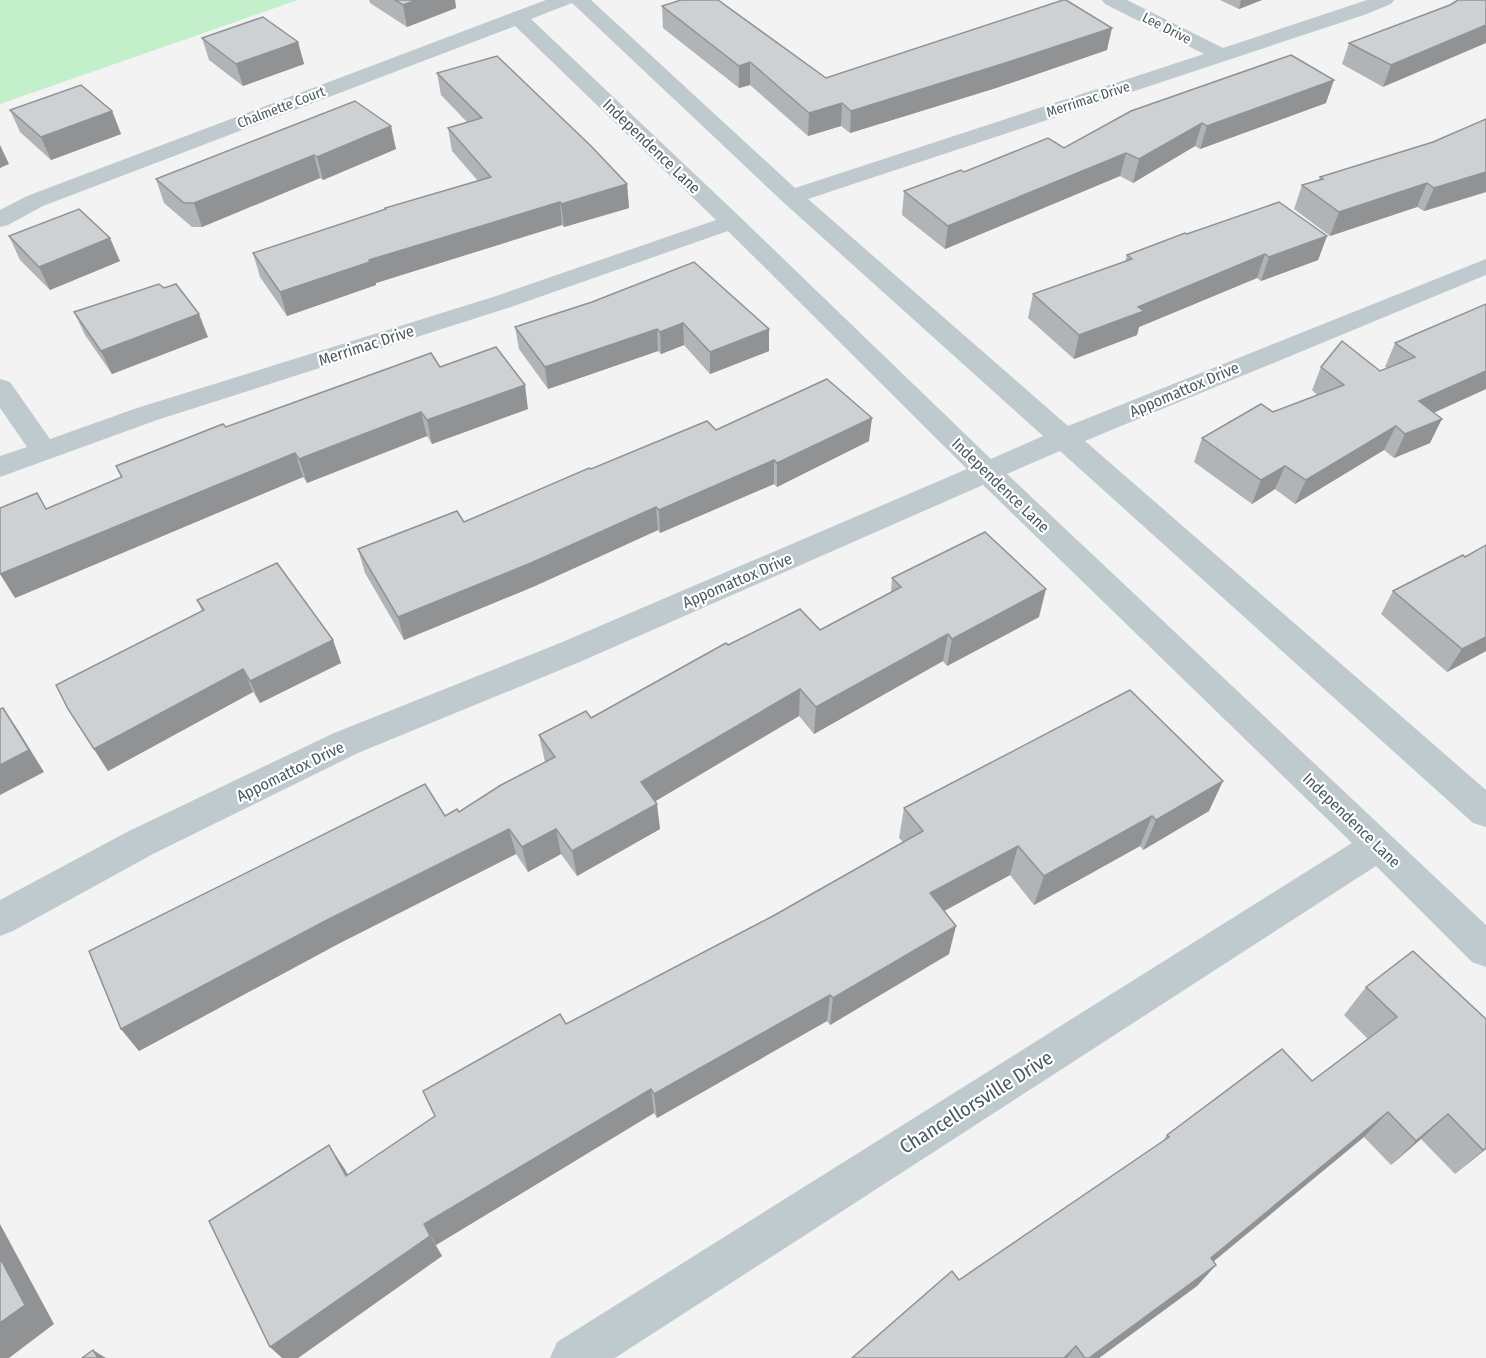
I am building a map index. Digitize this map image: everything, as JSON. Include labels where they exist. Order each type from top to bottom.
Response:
[{"type":"street","name":"Chalmette Court","points":[[0,220],[35,201],[564,0]]},
{"type":"street","points":[[580,0],[791,197],[1065,438],[1478,794]]},
{"type":"street","name":"Lee Drive","points":[[1112,0],[1221,55]]},
{"type":"street","name":"Merrimac Drive","points":[[791,197],[1357,11],[1384,0]]},
{"type":"street","name":"Independence Lane","points":[[517,17],[1486,950]]},
{"type":"street","name":"Merrimac Drive","points":[[0,467],[147,414],[502,302],[732,222]]},
{"type":"street","name":"Appomattox Drive","points":[[0,919],[140,843],[346,743],[571,652],[1065,438],[1486,266]]},
{"type":"street","points":[[0,388],[44,451]]},
{"type":"street","name":"Chancellorsville Drive","points":[[573,1358],[1379,845]]},
{"type":"green space","points":[[0,0],[298,0],[0,104]]},
{"type":"building","points":[[395,0],[416,0],[403,5]]},
{"type":"building","points":[[681,0],[718,0],[826,78],[1063,0],[1112,28],[851,111],[842,103],[809,113],[750,62],[739,66],[662,6]]},
{"type":"building","points":[[1458,0],[1486,0],[1486,25],[1391,65],[1349,43],[1450,5]]},
{"type":"building","points":[[263,17],[298,42],[236,64],[202,38]]},
{"type":"building","points":[[1291,55],[1334,80],[1207,126],[1202,123],[1139,159],[1126,153],[948,226],[904,191],[961,170],[964,172],[1048,138],[1064,148],[1131,111]]},
{"type":"building","points":[[497,56],[591,146],[627,184],[369,260],[370,262],[280,292],[253,253],[385,208],[491,177],[448,128],[482,118],[437,73]]},
{"type":"building","points":[[81,85],[112,111],[41,137],[10,110]]},
{"type":"building","points":[[355,101],[391,126],[317,157],[314,155],[194,203],[184,203],[156,179]]},
{"type":"building","points":[[1486,119],[1486,172],[1434,188],[1427,183],[1339,212],[1302,185],[1323,179],[1320,177],[1433,142]]},
{"type":"building","points":[[1279,202],[1327,236],[1269,257],[1265,254],[1138,307],[1144,311],[1079,335],[1033,294],[1132,259],[1127,255],[1185,233]]},
{"type":"building","points":[[79,209],[110,238],[39,267],[9,236]]},
{"type":"building","points":[[694,262],[769,329],[710,352],[683,323],[660,332],[657,329],[545,367],[515,327],[592,302]]},
{"type":"building","points":[[159,284],[164,288],[176,284],[199,314],[101,351],[74,312]]},
{"type":"building","points":[[1486,304],[1486,371],[1419,401],[1442,419],[1405,434],[1396,426],[1306,480],[1285,466],[1261,480],[1202,438],[1261,404],[1273,412],[1344,385],[1321,367],[1342,341],[1380,371],[1415,357],[1395,343]]},
{"type":"building","points":[[496,347],[525,385],[427,420],[421,412],[299,459],[295,453],[0,574],[0,508],[37,493],[46,509],[122,477],[116,466],[223,424],[226,427],[431,353],[440,367]]},
{"type":"building","points":[[827,379],[872,418],[777,463],[774,460],[659,510],[656,507],[531,563],[398,617],[358,549],[457,511],[464,522],[589,468],[707,421],[716,430]]},
{"type":"building","points":[[985,532],[1046,589],[952,639],[948,634],[816,707],[800,689],[641,782],[657,804],[572,851],[556,829],[522,847],[509,829],[327,920],[121,1029],[89,951],[425,784],[445,816],[457,809],[459,812],[501,785],[555,757],[539,735],[586,711],[591,718],[726,643],[728,645],[800,609],[820,630],[901,587],[892,578]]},
{"type":"building","points":[[1486,545],[1486,637],[1462,649],[1393,591]]},
{"type":"building","points":[[277,563],[333,640],[250,681],[243,669],[94,749],[68,709],[56,685],[204,610],[197,600]]},
{"type":"building","points":[[1130,690],[1223,781],[1156,820],[1152,816],[1044,876],[1018,846],[930,893],[956,926],[833,998],[830,995],[654,1094],[651,1089],[424,1224],[430,1236],[270,1347],[209,1221],[329,1145],[346,1176],[435,1116],[423,1091],[560,1014],[566,1024],[773,916],[923,831],[904,808]]},
{"type":"building","points":[[3,708],[29,750],[0,765],[0,709]]},
{"type":"building","points":[[1413,951],[1486,1019],[1486,1148],[1483,1150],[1448,1114],[1416,1141],[1388,1112],[1211,1258],[1216,1265],[1089,1358],[1085,1358],[1076,1346],[1064,1358],[852,1358],[952,1271],[959,1280],[1169,1137],[1167,1135],[1282,1049],[1312,1081],[1397,1017],[1366,987]]},
{"type":"building","points":[[0,1258],[25,1305],[0,1323]]},
{"type":"building","points":[[93,1350],[98,1358],[82,1358]]}]
